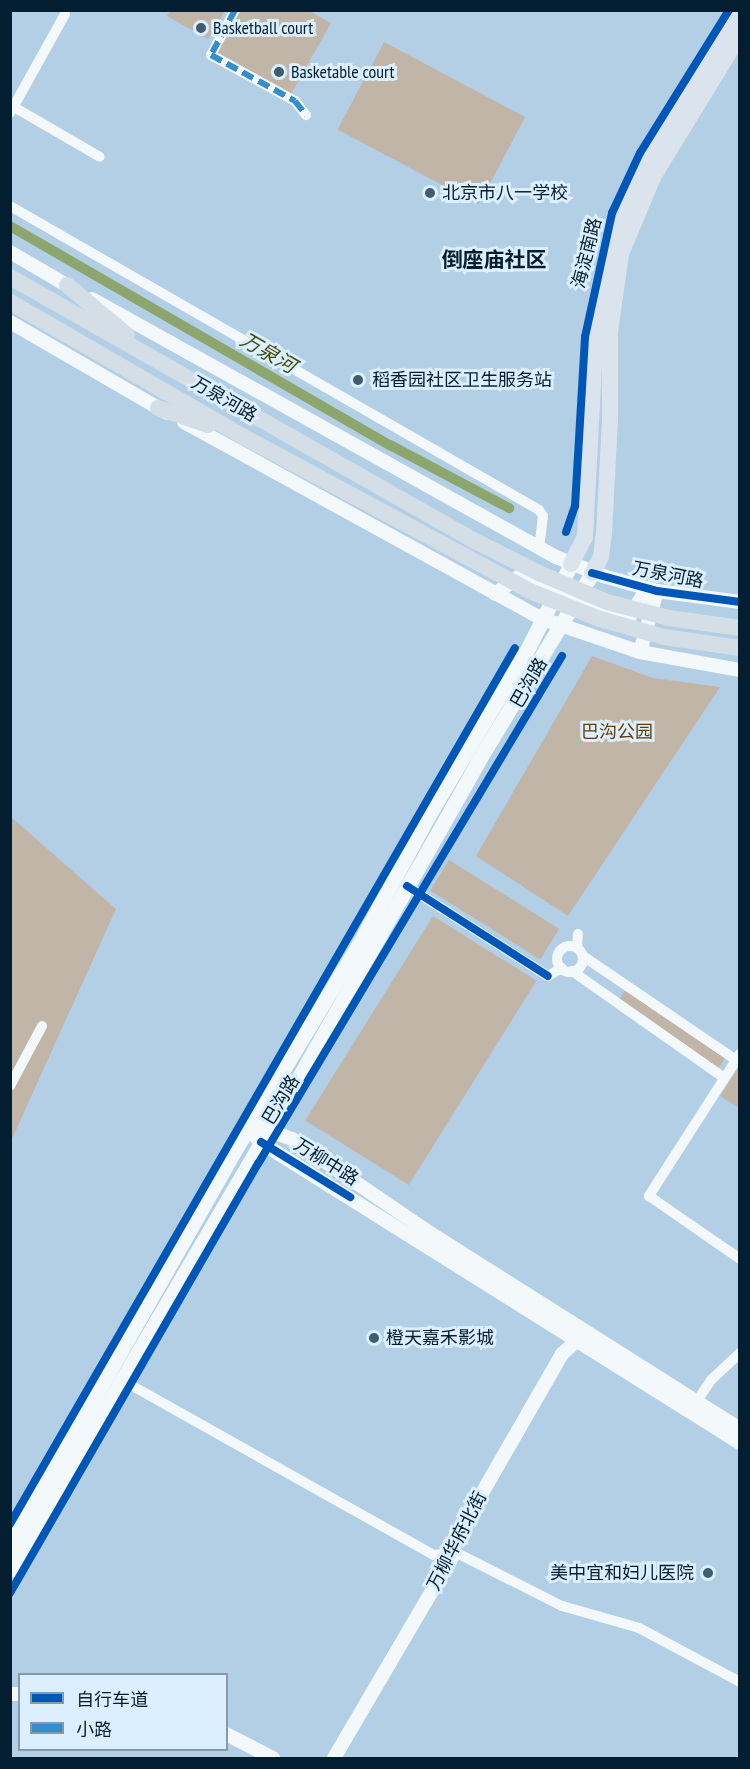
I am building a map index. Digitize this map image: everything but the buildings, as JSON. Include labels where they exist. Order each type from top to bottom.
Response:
[{"type":"highway","name":"万泉河路","points":[[10,278],[473,540],[607,602],[669,618],[740,628]]},
{"type":"highway","points":[[67,285],[160,362]]},
{"type":"highway","name":"万泉河路","points":[[10,302],[244,437],[532,592],[600,620],[664,637],[740,648]]},
{"type":"highway","points":[[158,408],[244,437]]},
{"type":"main road","name":"海淀南路","points":[[571,564],[585,537],[595,347],[610,253],[652,155],[740,12]]},
{"type":"main road","name":"海淀南路","points":[[592,573],[601,557],[604,534],[610,419],[610,332],[621,254],[654,177],[740,35]]},
{"type":"main road","name":"巴沟路","points":[[10,1546],[248,1127],[360,942],[543,619],[571,564]]},
{"type":"main road","name":"巴沟路","points":[[10,1570],[269,1128],[407,886],[592,573]]},
{"type":"street","points":[[235,10],[211,55],[295,101],[306,115]]},
{"type":"street","points":[[64,14],[12,110],[100,157]]},
{"type":"street","points":[[10,206],[539,510],[543,516],[539,548]]},
{"type":"street","name":"万泉河路","points":[[10,252],[500,527],[571,564],[592,573],[652,590],[740,602]]},
{"type":"street","points":[[10,322],[158,408],[468,580],[543,619],[640,652],[740,670]]},
{"type":"street","points":[[468,580],[500,527]]},
{"type":"street","points":[[495,594],[520,576],[575,601],[629,618],[652,590]]},
{"type":"street","points":[[640,652],[652,590]]},
{"type":"street","points":[[407,886],[548,976],[581,965],[578,934]]},
{"type":"street","points":[[724,1078],[567,970],[559,954],[565,947],[580,951],[622,982],[738,1057],[649,1196],[740,1259]]},
{"type":"street","points":[[610,998],[622,982]]},
{"type":"street","points":[[10,1086],[42,1026]]},
{"type":"street","points":[[248,1127],[269,1128]]},
{"type":"street","name":"万柳中路","points":[[248,1127],[260,1142],[582,1335],[697,1401],[740,1429]]},
{"type":"street","name":"万柳中路","points":[[269,1128],[561,1318],[582,1335],[740,1443]]},
{"type":"street","name":"万柳华府北街","points":[[334,1758],[455,1552],[451,1547],[562,1354],[582,1335]]},
{"type":"street","points":[[697,1401],[711,1380],[740,1353]]},
{"type":"street","points":[[120,1379],[434,1555],[455,1552],[562,1606],[639,1628],[740,1682]]},
{"type":"street","points":[[228,1735],[273,1758]]},
{"type":"green space","name":"Basketball court","points":[[170,10],[225,11],[208,39],[167,16]]},
{"type":"green space","name":"Basketable court","points":[[240,11],[309,11],[331,23],[291,94],[216,51]]},
{"type":"green space","points":[[384,42],[525,117],[479,205],[338,129]]},
{"type":"green space","name":"巴沟公园","points":[[592,656],[653,678],[720,687],[568,916],[476,856]]},
{"type":"green space","points":[[11,817],[116,909],[11,1141]]},
{"type":"green space","points":[[449,860],[559,929],[540,959],[430,891]]},
{"type":"green space","points":[[433,916],[536,981],[409,1185],[305,1120]]},
{"type":"green space","points":[[626,989],[725,1058],[718,1068],[619,999]]},
{"type":"green space","points":[[739,1067],[739,1108],[720,1096]]},
{"type":"waterway","name":"万泉河","points":[[10,226],[390,445],[509,508]]},
{"type":"marked path","points":[[235,10],[211,55],[295,101],[306,115]]},
{"type":"cycle path","points":[[566,532],[575,506],[585,337],[612,213],[640,153],[729,10]]},
{"type":"cycle path","points":[[592,573],[657,591],[740,602]]},
{"type":"cycle path","points":[[10,1524],[515,648]]},
{"type":"cycle path","points":[[10,1593],[258,1164],[562,656]]},
{"type":"cycle path","points":[[407,886],[548,976]]},
{"type":"cycle path","points":[[261,1142],[350,1197]]},
{"type":"place","name":"Basketball court","points":[[201,28]]},
{"type":"place","name":"Basketable court","points":[[279,72]]},
{"type":"place","name":"北京市八一学校","points":[[430,193]]},
{"type":"place","name":"稻香园社区卫生服务站","points":[[358,380]]},
{"type":"place","name":"橙天嘉禾影城","points":[[374,1338]]},
{"type":"place","name":"美中宜和妇儿医院","points":[[708,1573]]},
{"type":"district","name":"倒座庙社区","points":[[494,260]]}]
